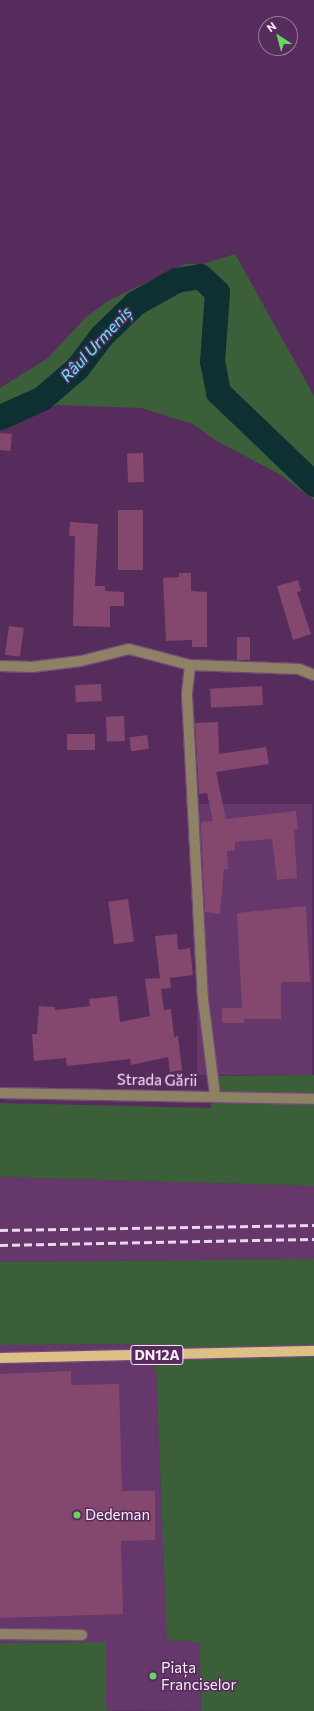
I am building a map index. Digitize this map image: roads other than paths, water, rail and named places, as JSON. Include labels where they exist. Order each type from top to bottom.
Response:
[{"type":"main road","name":"DN12A","points":[[0,1358],[314,1352]]},
{"type":"street","points":[[0,666],[32,668],[81,661],[129,649],[190,665],[299,669],[314,675]]},
{"type":"street","points":[[190,665],[187,695],[204,998],[215,1096]]},
{"type":"street","name":"Strada Gării","points":[[0,1093],[314,1098]]},
{"type":"street","points":[[0,1634],[82,1635]]},
{"type":"waterway","name":"Râul Urmeniș","points":[[0,417],[42,398],[77,368],[102,335],[135,303],[176,280],[200,276],[217,292],[212,361],[218,392],[314,484]]},
{"type":"railway","points":[[0,1230],[314,1225]]},
{"type":"railway","points":[[0,1245],[314,1239]]},
{"type":"place","name":"Dedeman","points":[[77,1515]]},
{"type":"place","name":"Piața Franciselor","points":[[153,1676]]}]
